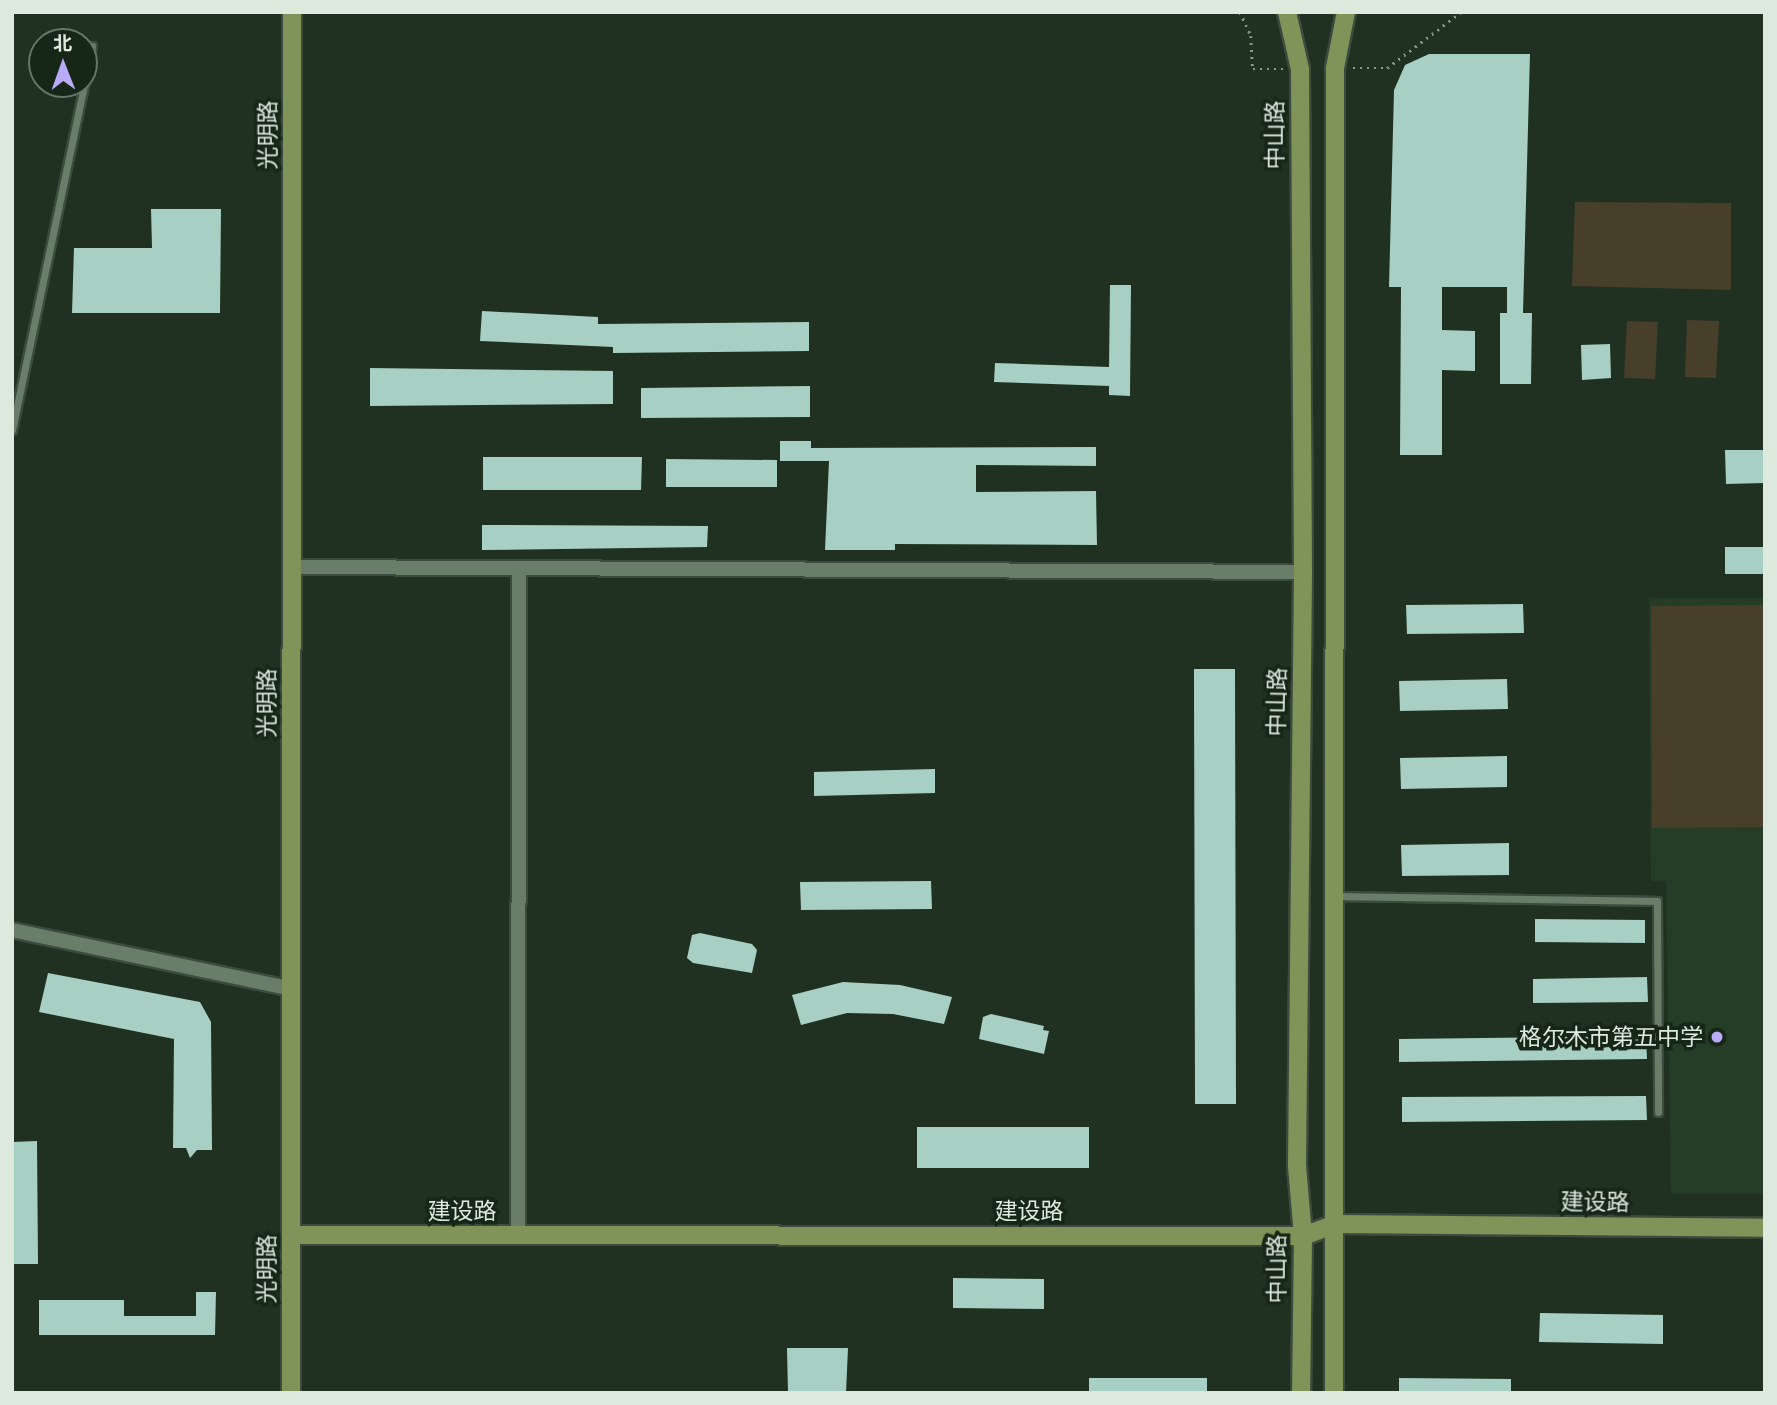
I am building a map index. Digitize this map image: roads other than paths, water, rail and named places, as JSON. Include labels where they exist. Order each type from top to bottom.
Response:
[{"type":"street","name":"光明路","points":[[291,1393],[292,12]]},
{"type":"street","name":"中山路","points":[[1287,12],[1300,69],[1303,572],[1297,1166],[1303,1236],[1301,1393]]},
{"type":"street","points":[[1334,1393],[1335,68],[1346,12]]},
{"type":"street","points":[[291,567],[1303,572]]},
{"type":"street","points":[[518,1236],[519,568]]},
{"type":"street","points":[[12,930],[291,989]]},
{"type":"street","name":"建设路","points":[[292,1235],[1303,1236],[1336,1224],[1765,1228]]},
{"type":"lane","points":[[12,430],[81,98]]},
{"type":"lane","points":[[1336,896],[1657,901],[1658,1112]]},
{"type":"place","name":"格尔木市第五中学","points":[[1717,1037]]}]
